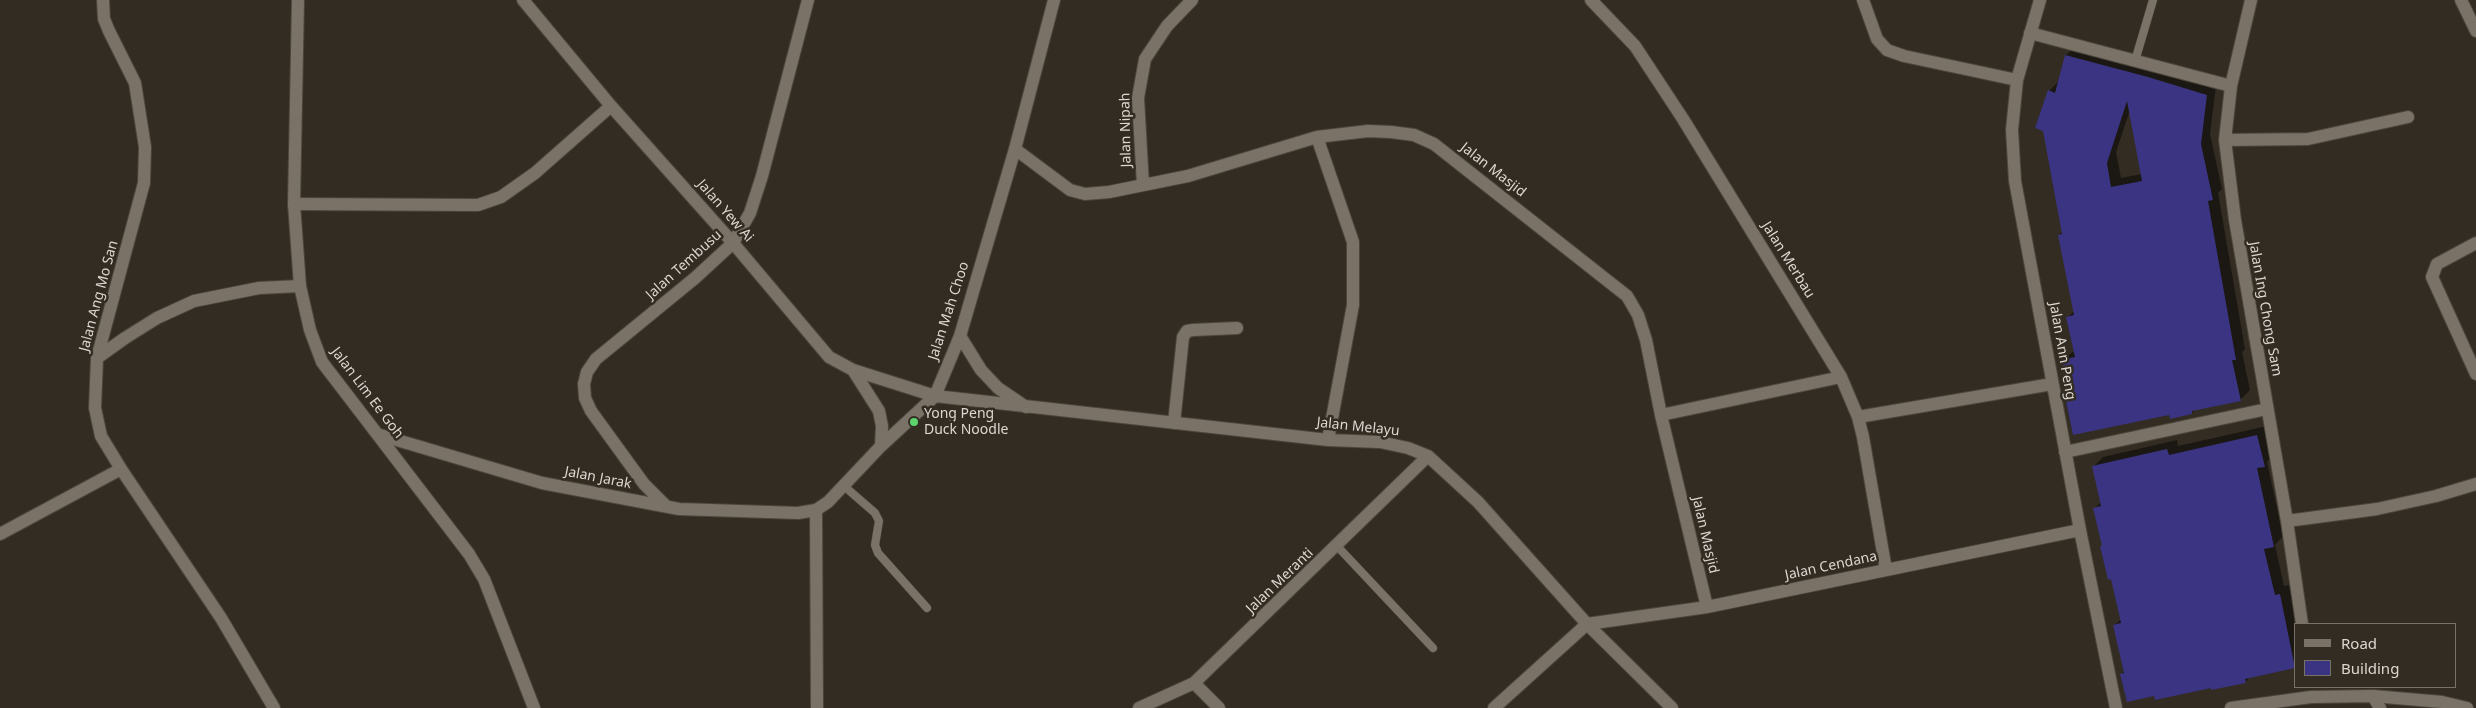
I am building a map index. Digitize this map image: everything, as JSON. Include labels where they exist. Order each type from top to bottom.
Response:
[{"type":"street","name":"Jalan Ang Mo San","points":[[102,0],[104,19],[135,83],[145,148],[144,183],[97,358],[95,408],[101,436],[221,618],[274,708]]},
{"type":"street","name":"Jalan Lim Ee Goh","points":[[298,0],[294,204],[300,286],[310,330],[322,362],[380,435],[474,563],[494,603],[534,708]]},
{"type":"street","name":"Jalan Yew Ai","points":[[523,0],[611,106],[733,242],[829,357],[853,370],[935,396]]},
{"type":"street","name":"Jalan Tembusu","points":[[666,506],[644,484],[591,411],[584,398],[584,384],[587,372],[596,359],[695,278],[733,242],[750,213],[762,176],[808,0]]},
{"type":"street","name":"Jalan Mah Choo","points":[[816,510],[844,486],[881,446],[935,396],[960,336],[1015,149],[1054,0]]},
{"type":"street","name":"Jalan Nipah","points":[[1143,185],[1138,98],[1145,59],[1168,26],[1192,0]]},
{"type":"street","name":"Jalan Merbau","points":[[1591,0],[1635,46],[1688,127],[1841,377],[1858,417],[1886,570]]},
{"type":"street","points":[[1862,0],[1877,39],[1887,50],[1904,56],[2017,80]]},
{"type":"street","name":"Jalan Ann Peng","points":[[2040,0],[2017,80],[2012,130],[2015,180],[2065,452],[2116,708]]},
{"type":"street","name":"Jalan Ing Chong Sam","points":[[2251,0],[2231,86],[2225,140],[2235,220],[2287,521],[2302,623]]},
{"type":"street","points":[[2461,0],[2476,31]]},
{"type":"street","points":[[2030,33],[2231,86]]},
{"type":"street","points":[[294,204],[478,205],[501,197],[535,173],[611,106]]},
{"type":"street","points":[[2225,140],[2308,138],[2408,117]]},
{"type":"street","name":"Jalan Masjid","points":[[1015,149],[1070,190],[1085,194],[1188,176],[1317,137],[1368,131],[1391,132],[1414,135],[1434,144],[1627,296],[1638,315],[1646,340],[1661,415],[1707,607]]},
{"type":"street","points":[[1317,137],[1353,242],[1354,258],[1353,305],[1328,440]]},
{"type":"street","points":[[2476,243],[2437,264],[2432,277],[2476,374]]},
{"type":"street","points":[[97,358],[124,338],[157,318],[194,302],[259,288],[300,286]]},
{"type":"street","points":[[1174,423],[1183,337],[1187,331],[1237,328]]},
{"type":"street","points":[[960,336],[981,370],[998,388],[1026,407]]},
{"type":"street","points":[[853,370],[879,411],[882,426],[881,446]]},
{"type":"street","points":[[1661,415],[1841,377]]},
{"type":"street","points":[[1858,417],[2052,384]]},
{"type":"street","name":"Jalan Melayu","points":[[935,396],[1328,440],[1380,442],[1408,448],[1428,456],[1478,502],[1587,624],[1672,708]]},
{"type":"street","points":[[2065,452],[2267,409]]},
{"type":"street","name":"Jalan Jarak","points":[[380,435],[542,483],[679,509],[798,513],[816,510]]},
{"type":"street","name":"Jalan Meranti","points":[[1139,708],[1194,683],[1428,456]]},
{"type":"street","points":[[0,534],[121,469]]},
{"type":"street","points":[[2287,521],[2377,509],[2436,496],[2476,484]]},
{"type":"street","points":[[816,510],[817,708]]},
{"type":"street","name":"Jalan Cendana","points":[[1587,624],[1707,607],[2080,530]]},
{"type":"street","points":[[1494,708],[1587,624]]},
{"type":"street","points":[[1194,683],[1219,708]]},
{"type":"street","points":[[2298,708],[2310,692]]},
{"type":"street","points":[[2231,708],[2310,692],[2442,702],[2467,708]]},
{"type":"street","points":[[2373,696],[2380,708]]},
{"type":"lane","points":[[2135,61],[2153,0]]},
{"type":"lane","points":[[844,486],[875,513],[879,521],[875,544],[878,553],[926,608]]},
{"type":"lane","points":[[1337,546],[1433,648]]},
{"type":"building","points":[[2065,55],[2207,95],[2201,144],[2213,200],[2208,201],[2236,360],[2232,360],[2241,401],[2192,411],[2192,414],[2170,419],[2169,415],[2073,435],[2065,396],[2069,395],[2062,360],[2075,357],[2066,317],[2074,315],[2058,235],[2062,234],[2043,131],[2035,128],[2048,90],[2055,93]],"holes":[[[2127,101],[2142,181],[2111,187],[2107,163]]]},
{"type":"building","points":[[2257,435],[2265,467],[2257,468],[2274,547],[2264,549],[2275,595],[2280,594],[2294,668],[2245,679],[2246,683],[2211,690],[2211,688],[2155,700],[2154,696],[2127,702],[2120,674],[2124,673],[2113,625],[2121,623],[2111,579],[2108,580],[2100,546],[2102,546],[2093,508],[2101,506],[2092,466],[2167,449],[2169,455]]},
{"type":"place","name":"Yong Peng Duck Noodle","points":[[914,422]]}]
